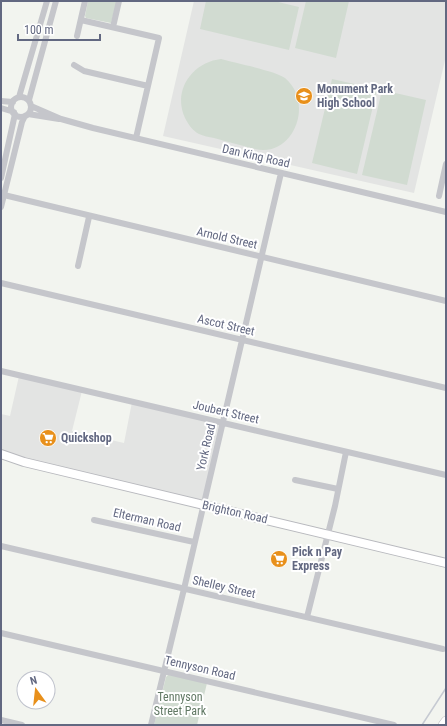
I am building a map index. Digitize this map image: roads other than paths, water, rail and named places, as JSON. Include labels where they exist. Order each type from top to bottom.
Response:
[{"type":"highway","points":[[443,725],[446,720]]},
{"type":"main road","name":"Brighton Road","points":[[1,454],[24,462],[446,563]]},
{"type":"main road","name":"Brighton Road","points":[[1,461],[24,462]]},
{"type":"street","points":[[1,101],[13,102],[19,97],[47,1]]},
{"type":"street","points":[[1,207],[22,122],[30,103],[56,1]]},
{"type":"street","points":[[77,36],[85,1]]},
{"type":"street","points":[[113,27],[119,1]]},
{"type":"street","points":[[81,20],[159,38],[136,138]]},
{"type":"street","points":[[74,65],[84,71],[148,86]]},
{"type":"street","points":[[19,97],[24,97],[30,103]]},
{"type":"street","points":[[1,178],[14,113],[12,106],[13,102]]},
{"type":"street","name":"Dan King Road","points":[[30,103],[61,119]]},
{"type":"street","points":[[1,108],[19,116],[26,115]]},
{"type":"street","name":"Dan King Road","points":[[26,115],[61,119],[446,212]]},
{"type":"street","points":[[439,196],[446,164]]},
{"type":"street","name":"York Road","points":[[151,725],[281,173]]},
{"type":"street","name":"Arnold Street","points":[[4,195],[446,301]]},
{"type":"street","points":[[78,266],[89,216]]},
{"type":"street","name":"Ascot Street","points":[[1,283],[446,388]]},
{"type":"street","name":"Joubert Street","points":[[1,371],[446,475]]},
{"type":"street","points":[[307,617],[328,535],[346,452]]},
{"type":"street","points":[[295,480],[338,490]]},
{"type":"street","name":"Elterman Road","points":[[94,520],[194,542]]},
{"type":"street","name":"Shelley Street","points":[[1,546],[443,649]]},
{"type":"street","name":"Tennyson Road","points":[[1,633],[394,725]]},
{"type":"street","points":[[1,720],[22,725]]},
{"type":"waterway","points":[[422,725],[446,688]]},
{"type":"place","name":"Monument Park High School","points":[[304,96]]},
{"type":"place","name":"Quickshop","points":[[48,438]]},
{"type":"place","name":"Pick n Pay Express","points":[[279,559]]},
{"type":"park label","name":"Tennyson Street Park","points":[[180,704]]}]
